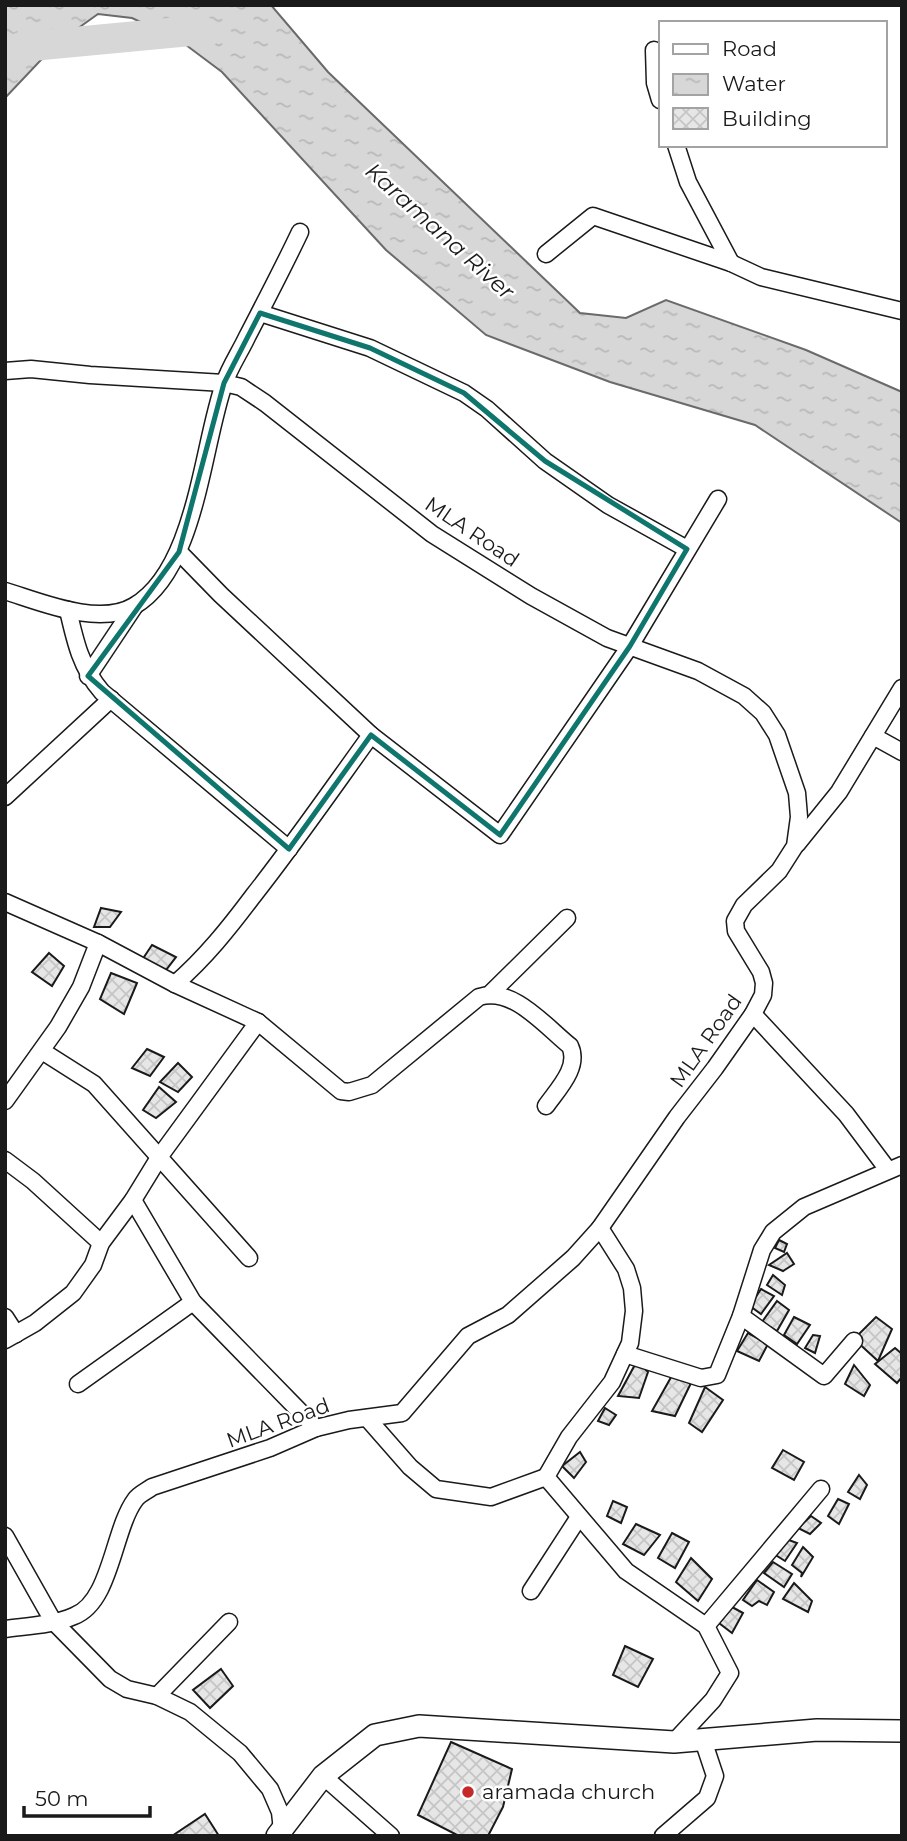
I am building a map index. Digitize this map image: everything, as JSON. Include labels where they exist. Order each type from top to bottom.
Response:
[{"type":"street","points":[[654,50],[654,83],[659,97]]},
{"type":"street","points":[[677,147],[688,182],[731,263]]},
{"type":"street","points":[[546,254],[593,216],[731,263],[761,277],[902,312]]},
{"type":"street","points":[[88,676],[134,607],[162,582],[178,552],[224,383],[300,232]]},
{"type":"street","points":[[260,313],[370,348],[464,393],[487,409],[545,461],[566,476],[608,505],[687,549]]},
{"type":"street","name":"MLA Road","points":[[5,371],[31,369],[224,383],[240,387],[432,534],[531,596],[607,638],[698,671],[744,696],[763,713],[777,735],[797,793],[799,817],[795,846],[779,872],[744,905],[736,921],[736,931],[761,972],[763,995],[753,1014],[677,1116],[600,1228],[573,1258],[508,1315],[468,1336],[402,1413],[316,1428],[270,1448],[152,1487],[136,1498],[125,1519],[104,1579],[91,1605],[75,1616],[5,1629]]},
{"type":"street","points":[[178,552],[371,735],[500,835],[630,646],[718,499]]},
{"type":"street","points":[[5,591],[68,610],[105,614],[134,607]]},
{"type":"street","points":[[68,610],[88,676],[111,699],[289,849]]},
{"type":"street","points":[[795,846],[839,792],[902,688]]},
{"type":"street","points":[[5,797],[111,699]]},
{"type":"street","points":[[175,984],[200,963],[289,849],[371,735]]},
{"type":"street","points":[[873,736],[902,752]]},
{"type":"street","points":[[5,902],[98,943],[175,984],[258,1022],[332,1086],[349,1092],[372,1085],[479,997],[491,993],[567,919]]},
{"type":"street","points":[[5,1101],[42,1051],[81,988],[98,943]]},
{"type":"street","points":[[491,993],[521,1006],[570,1046],[573,1052],[572,1066],[546,1106]]},
{"type":"street","points":[[625,1354],[701,1378],[717,1376],[741,1316],[762,1250],[773,1232],[804,1207],[895,1168],[753,1014]]},
{"type":"street","points":[[5,1317],[11,1336],[35,1323],[73,1293],[93,1265],[101,1243],[133,1200],[160,1156],[258,1022]]},
{"type":"street","points":[[42,1051],[94,1084],[249,1258]]},
{"type":"street","points":[[5,1160],[33,1181],[101,1243]]},
{"type":"street","points":[[133,1200],[192,1302],[316,1428]]},
{"type":"street","points":[[367,1418],[410,1467],[436,1489],[491,1497],[546,1477],[569,1437],[612,1381],[625,1354],[634,1311],[632,1288],[626,1269],[600,1228]]},
{"type":"street","points":[[78,1384],[192,1302]]},
{"type":"street","points":[[741,1316],[824,1376],[854,1341]]},
{"type":"street","points":[[546,1477],[626,1571],[706,1626],[730,1673],[713,1700],[674,1742]]},
{"type":"street","points":[[706,1626],[821,1489]]},
{"type":"street","points":[[531,1591],[579,1517]]},
{"type":"street","points":[[5,1536],[53,1621],[110,1679],[127,1689],[157,1696],[191,1712],[240,1753],[270,1788],[279,1812],[279,1833]]},
{"type":"street","points":[[157,1696],[229,1622]]},
{"type":"street","points":[[279,1833],[323,1776],[375,1735],[419,1726],[674,1742],[817,1730],[901,1729]]},
{"type":"street","points":[[663,1836],[683,1829],[707,1798],[715,1776],[703,1740]]},
{"type":"street","points":[[323,1776],[391,1836]]},
{"type":"highlighted area","points":[[260,313],[370,348],[464,393],[545,461],[687,549],[630,646],[500,835],[371,735],[289,849],[88,676],[179,552],[224,383]]},
{"type":"water","points":[[5,5],[271,5],[328,72],[580,313],[626,318],[666,300],[806,350],[902,392],[902,523],[755,425],[610,382],[486,335],[386,250],[222,72],[178,39],[132,18],[98,14],[56,44],[5,98]]},
{"type":"building","points":[[101,908],[121,912],[110,927],[94,927]]},
{"type":"building","points":[[152,945],[176,957],[163,974],[140,963]]},
{"type":"building","points":[[49,953],[64,966],[52,986],[32,972]]},
{"type":"building","points":[[111,973],[137,983],[124,1014],[100,999]]},
{"type":"building","points":[[147,1049],[164,1057],[150,1076],[132,1068]]},
{"type":"building","points":[[178,1063],[192,1077],[178,1092],[160,1082]]},
{"type":"building","points":[[159,1087],[176,1102],[156,1118],[143,1110]]},
{"type":"building","points":[[779,1240],[787,1244],[784,1252],[775,1248]]},
{"type":"building","points":[[787,1253],[794,1264],[783,1271],[769,1265]]},
{"type":"building","points":[[773,1275],[785,1285],[782,1295],[767,1285]]},
{"type":"building","points":[[761,1289],[774,1296],[761,1314],[750,1306]]},
{"type":"building","points":[[777,1301],[789,1310],[777,1331],[762,1322]]},
{"type":"building","points":[[794,1317],[810,1325],[797,1344],[784,1335]]},
{"type":"building","points":[[876,1317],[892,1329],[878,1361],[854,1339]]},
{"type":"building","points":[[748,1333],[768,1344],[759,1361],[737,1351]]},
{"type":"building","points":[[813,1335],[820,1336],[815,1353],[805,1348]]},
{"type":"building","points":[[895,1348],[902,1354],[902,1377],[897,1383],[875,1364]]},
{"type":"building","points":[[637,1361],[648,1372],[639,1398],[618,1396]]},
{"type":"building","points":[[854,1365],[870,1385],[864,1396],[845,1384]]},
{"type":"building","points":[[674,1372],[691,1383],[675,1416],[652,1411]]},
{"type":"building","points":[[705,1387],[723,1400],[702,1432],[689,1423]]},
{"type":"building","points":[[605,1408],[616,1415],[609,1425],[598,1421]]},
{"type":"building","points":[[783,1450],[804,1462],[794,1480],[772,1468]]},
{"type":"building","points":[[580,1452],[586,1462],[574,1478],[562,1466]]},
{"type":"building","points":[[859,1475],[867,1485],[860,1499],[848,1492]]},
{"type":"building","points":[[838,1499],[849,1504],[839,1524],[828,1516]]},
{"type":"building","points":[[613,1501],[627,1507],[621,1523],[607,1516]]},
{"type":"building","points":[[811,1516],[821,1523],[810,1534],[798,1528]]},
{"type":"building","points":[[636,1524],[660,1535],[644,1555],[623,1544]]},
{"type":"building","points":[[672,1533],[689,1542],[675,1568],[658,1558]]},
{"type":"building","points":[[786,1539],[797,1543],[785,1561],[774,1554]]},
{"type":"building","points":[[803,1547],[813,1557],[801,1577],[802,1573],[792,1565]]},
{"type":"building","points":[[691,1558],[712,1579],[698,1601],[676,1582]]},
{"type":"building","points":[[773,1562],[792,1574],[784,1587],[764,1573]]},
{"type":"building","points":[[757,1580],[774,1592],[767,1605],[759,1601],[752,1606],[743,1600]]},
{"type":"building","points":[[794,1583],[812,1601],[808,1612],[783,1599]]},
{"type":"building","points":[[732,1607],[743,1613],[732,1633],[719,1623]]},
{"type":"building","points":[[625,1646],[653,1659],[638,1687],[613,1675]]},
{"type":"building","points":[[221,1669],[233,1686],[210,1708],[193,1690]]},
{"type":"building","name":"aramada church","points":[[451,1742],[512,1769],[503,1807],[488,1836],[459,1836],[418,1815]]},
{"type":"building","points":[[205,1814],[219,1836],[172,1836]]},
{"type":"waterway","name":"Karamana River","points":[[5,59],[21,47],[201,30],[205,33]]},
{"type":"place","name":"aramada church","points":[[468,1792]]}]
